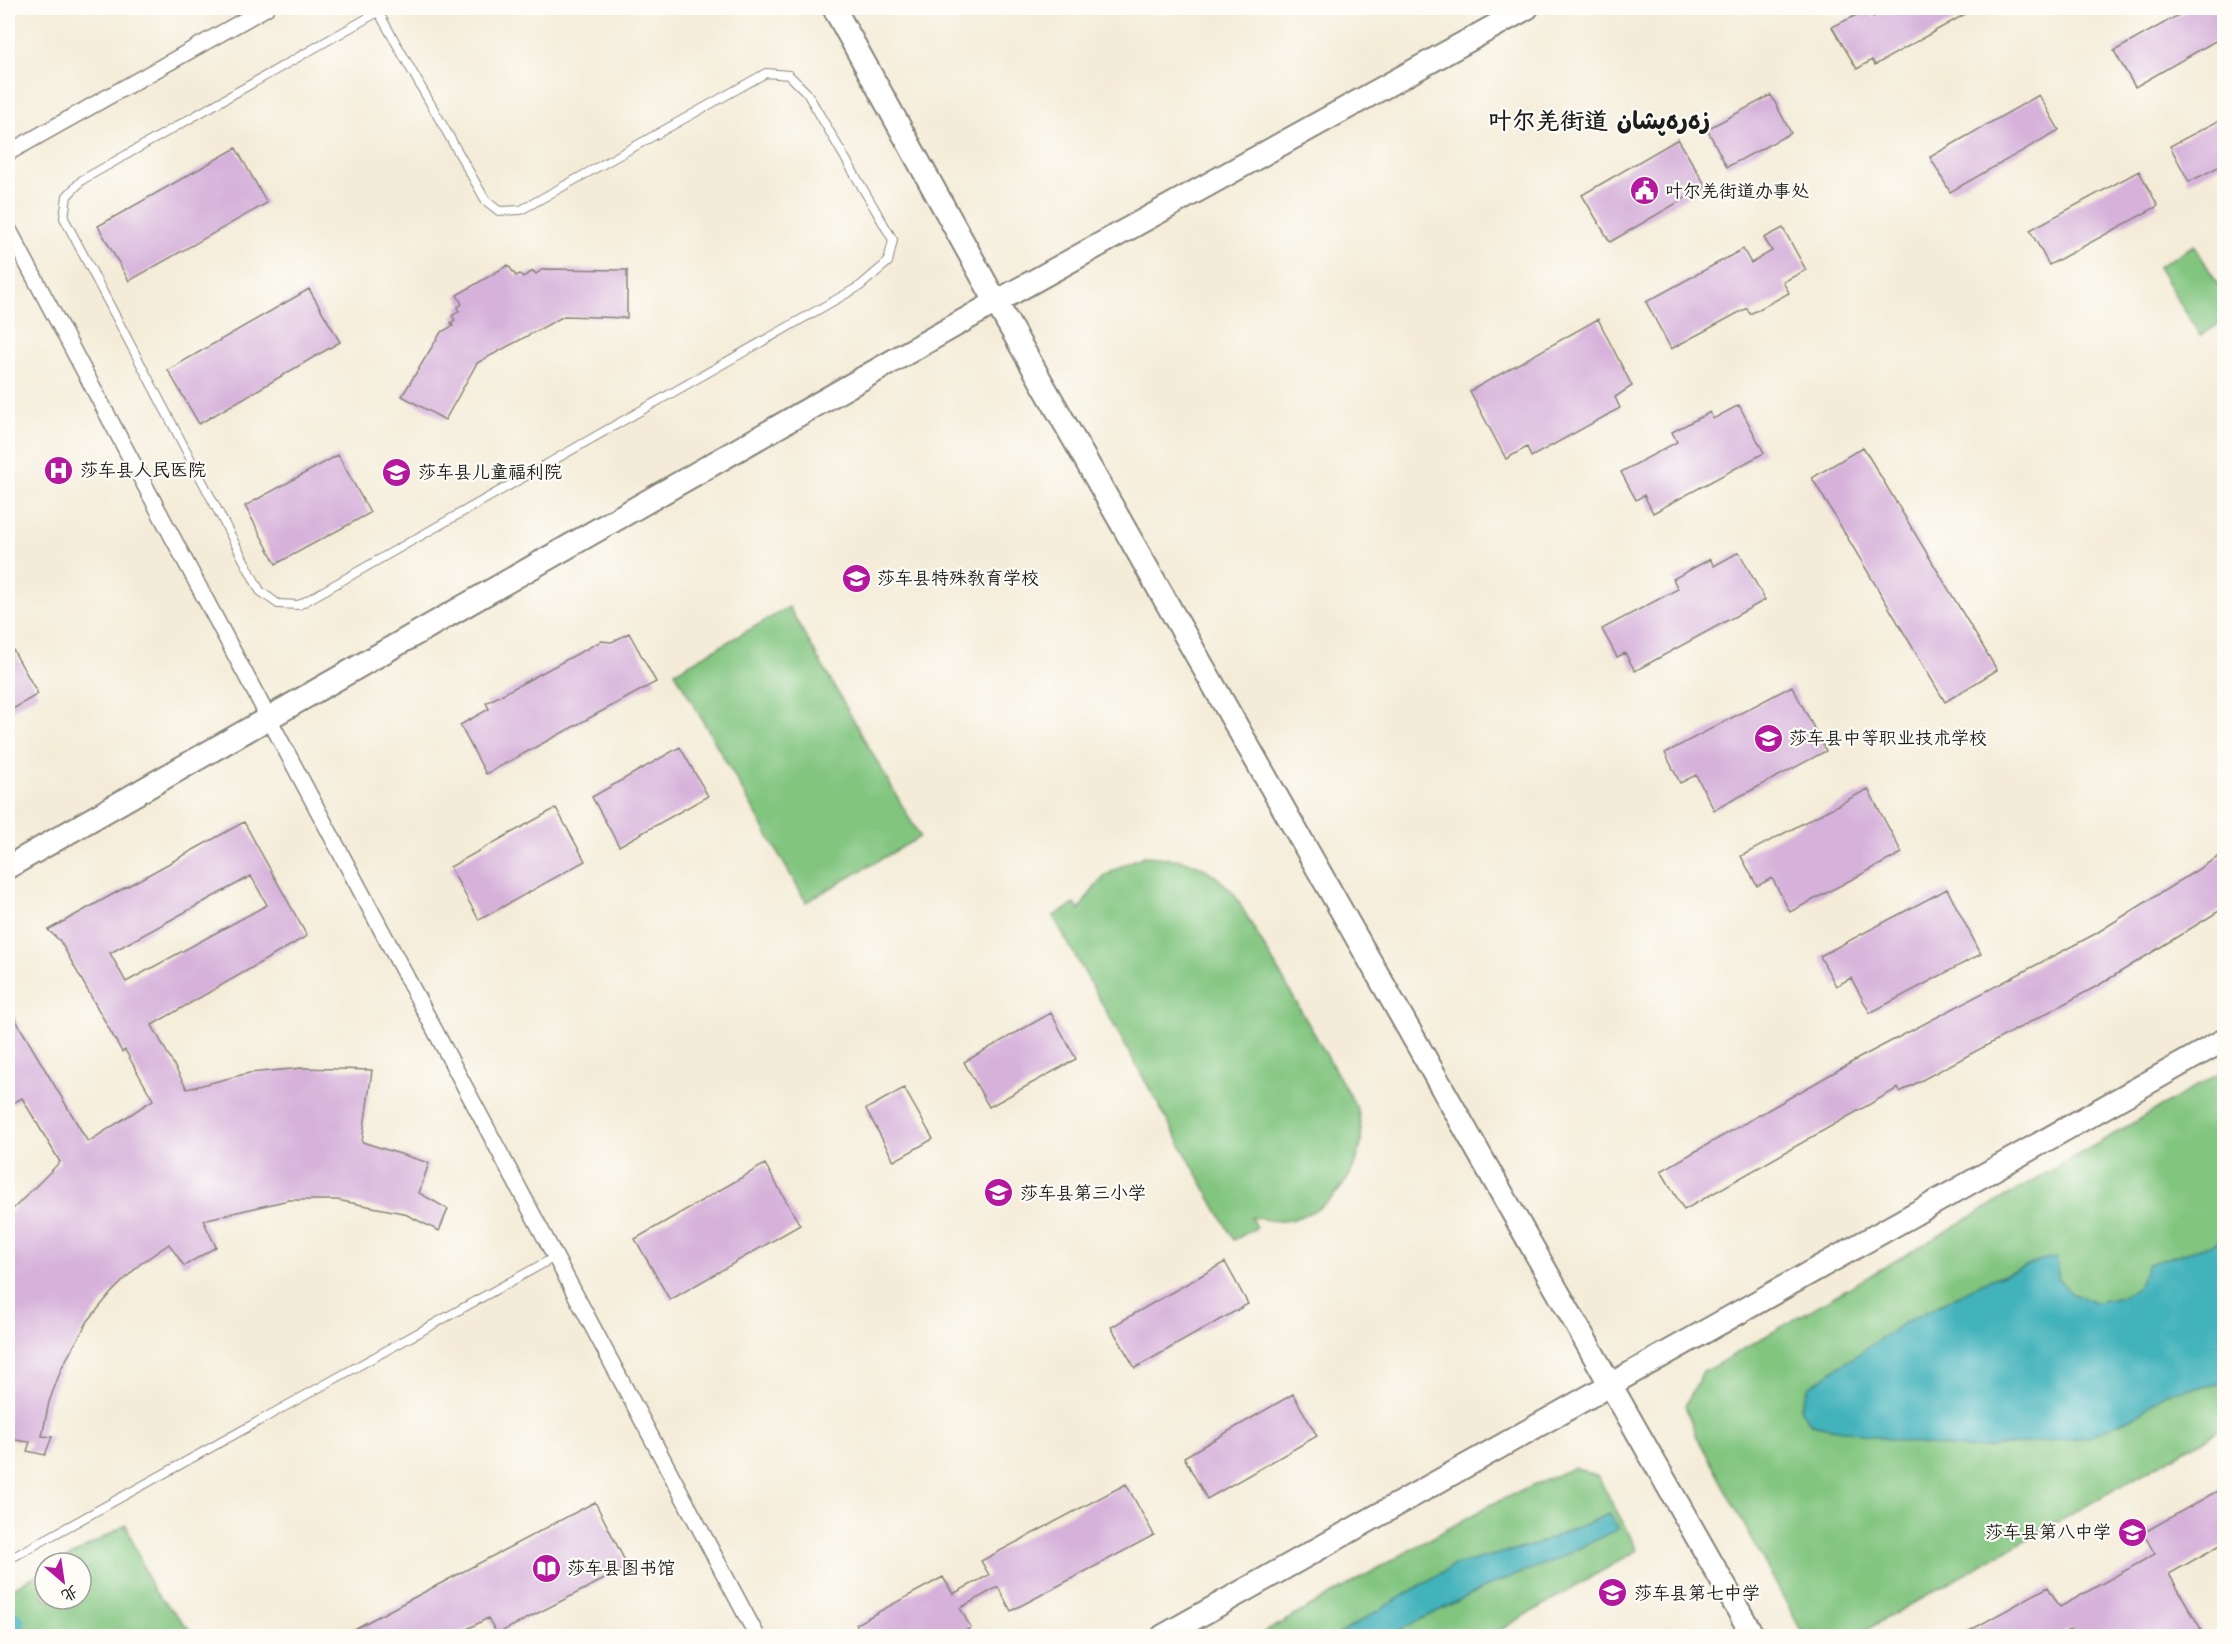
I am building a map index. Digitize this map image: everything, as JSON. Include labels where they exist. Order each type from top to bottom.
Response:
[{"type":"street","points":[[8,153],[266,8]]},
{"type":"street","points":[[834,8],[996,302],[1608,1386],[1753,1636]]},
{"type":"street","points":[[8,867],[269,720],[996,302],[1527,8]]},
{"type":"street","points":[[8,228],[757,1636]]},
{"type":"street","points":[[1163,1636],[2224,1040]]},
{"type":"lane","points":[[377,10],[486,201],[499,211],[521,210],[766,73],[789,75],[807,93],[892,240],[888,262],[860,286],[299,605],[278,604],[260,591],[64,218],[67,196],[82,180],[377,10]]},
{"type":"lane","points":[[8,1560],[555,1257]]},
{"type":"green space","points":[[2194,245],[2224,294],[2224,321],[2200,336],[2158,267]]},
{"type":"green space","points":[[789,607],[920,837],[806,902],[675,672]]},
{"type":"green space","points":[[1145,856],[1184,861],[1204,868],[1234,894],[1358,1110],[1361,1139],[1357,1157],[1352,1170],[1337,1193],[1315,1210],[1288,1220],[1275,1221],[1251,1217],[1256,1228],[1234,1240],[1053,916],[1075,904],[1079,910],[1106,876],[1122,865]]},
{"type":"green space","points":[[2224,1070],[2224,1428],[1855,1636],[1804,1636],[1696,1435],[1685,1406],[1702,1373]]},
{"type":"green space","points":[[1575,1467],[1598,1477],[1638,1550],[1490,1636],[1258,1636],[1490,1505]]},
{"type":"green space","points":[[126,1525],[153,1590],[196,1636],[8,1636],[8,1591],[33,1577],[33,1611],[93,1611],[93,1551],[79,1551]]},
{"type":"water","points":[[2224,1237],[2224,1383],[2165,1393],[2139,1414],[2088,1437],[1969,1449],[1909,1443],[1811,1424],[1800,1409],[1809,1387],[1904,1323],[1984,1282],[2041,1260],[2057,1258],[2058,1278],[2072,1294],[2096,1302],[2122,1297],[2139,1285],[2148,1264],[2213,1244]]},
{"type":"water","points":[[1609,1514],[1619,1529],[1553,1561],[1492,1584],[1388,1636],[1336,1636],[1454,1565],[1535,1545]]},
{"type":"building","points":[[1891,8],[1976,8],[1875,65],[1872,60],[1857,69],[1832,27],[1869,9],[1873,17]]},
{"type":"building","points":[[2191,8],[2224,8],[2224,36],[2135,87],[2114,51]]},
{"type":"building","points":[[1771,95],[1791,133],[1727,167],[1707,129]]},
{"type":"building","points":[[2039,95],[2059,130],[1950,192],[1930,157]]},
{"type":"building","points":[[2224,118],[2224,164],[2189,182],[2170,146]]},
{"type":"building","name":"叶尔羌街道办事处","points":[[1678,139],[1706,186],[1610,242],[1582,195]]},
{"type":"building","points":[[236,148],[267,203],[129,281],[98,226]]},
{"type":"building","points":[[2139,171],[2158,206],[2049,265],[2030,230]]},
{"type":"building","points":[[1783,228],[1806,270],[1783,282],[1789,293],[1750,314],[1747,308],[1671,349],[1646,302],[1743,249],[1751,263],[1772,251],[1764,238]]},
{"type":"building","points":[[508,265],[516,276],[520,274],[523,277],[533,271],[536,274],[543,269],[627,270],[627,318],[564,316],[477,363],[445,420],[402,396],[441,332],[453,326],[451,323],[455,320],[452,316],[459,311],[457,308],[462,304],[457,295]]},
{"type":"building","points":[[309,289],[340,342],[199,424],[168,370]]},
{"type":"building","points":[[1598,319],[1632,386],[1615,397],[1620,408],[1531,457],[1527,447],[1506,459],[1470,391]]},
{"type":"building","points":[[1739,405],[1764,453],[1653,513],[1644,495],[1636,500],[1621,472],[1677,442],[1672,432],[1710,412],[1713,419]]},
{"type":"building","points":[[1863,447],[1997,670],[1945,702],[1812,478]]},
{"type":"building","points":[[338,455],[370,513],[276,564],[245,506]]},
{"type":"building","points":[[1739,552],[1765,600],[1635,671],[1625,653],[1617,657],[1602,629],[1678,589],[1673,579],[1710,559],[1714,566]]},
{"type":"building","points":[[629,633],[656,682],[486,774],[460,725],[489,709],[486,703],[601,641],[612,642]]},
{"type":"building","points":[[8,641],[38,694],[8,712]]},
{"type":"building","points":[[1792,686],[1826,751],[1714,810],[1696,775],[1680,783],[1665,753]]},
{"type":"building","points":[[680,747],[708,796],[619,846],[592,797]]},
{"type":"building","points":[[1868,789],[1902,853],[1790,912],[1772,878],[1757,886],[1741,856]]},
{"type":"building","points":[[556,808],[585,861],[479,920],[450,867]]},
{"type":"building","points":[[244,822],[307,936],[152,1025],[187,1089],[249,1073],[302,1068],[372,1070],[362,1142],[429,1163],[419,1193],[448,1209],[439,1231],[403,1213],[337,1200],[289,1200],[203,1220],[216,1247],[184,1266],[169,1244],[140,1264],[111,1293],[88,1321],[62,1367],[49,1402],[42,1436],[52,1437],[45,1455],[27,1451],[30,1442],[8,1439],[8,1214],[60,1162],[22,1098],[8,1106],[8,1007],[88,1142],[153,1100],[125,1050],[122,1052],[60,941],[48,930]],"holes":[[[251,876],[267,905],[126,982],[110,953]]]},
{"type":"building","points":[[2224,853],[2224,908],[2099,985],[1900,1092],[1898,1088],[1684,1210],[1661,1171],[1861,1057],[2095,934]]},
{"type":"building","points":[[1947,889],[1981,954],[1870,1013],[1851,978],[1836,986],[1820,956]]},
{"type":"building","points":[[1051,1013],[1076,1059],[989,1107],[964,1062]]},
{"type":"building","points":[[904,1088],[933,1139],[894,1161],[866,1109]]},
{"type":"building","points":[[765,1164],[800,1225],[670,1300],[635,1239]]},
{"type":"building","points":[[1225,1262],[1248,1304],[1135,1368],[1111,1327]]},
{"type":"building","points":[[1293,1394],[1317,1436],[1207,1499],[1184,1457]]},
{"type":"building","points":[[1126,1484],[1154,1535],[1011,1611],[998,1587],[960,1608],[971,1628],[955,1636],[862,1636],[856,1624],[943,1577],[953,1594],[989,1575],[981,1561]]},
{"type":"building","points":[[2224,1487],[2224,1543],[2169,1574],[2205,1636],[2075,1636],[2071,1629],[2058,1636],[1960,1636],[2048,1587],[2060,1607],[2155,1554],[2143,1533]]},
{"type":"building","name":"莎车县图书馆","points":[[595,1502],[628,1567],[497,1634],[488,1618],[454,1636],[341,1636]]},
{"type":"waterway","points":[[14,1636],[15,1622]]},
{"type":"place","name":"叶尔羌街道办事处","points":[[1644,191]]},
{"type":"place","name":"莎车县人民医院","points":[[59,470]]},
{"type":"place","name":"莎车县儿童福利院","points":[[397,472]]},
{"type":"place","name":"莎车县特殊教育学校","points":[[856,578]]},
{"type":"place","name":"莎车县中等职业技术学校","points":[[1768,738]]},
{"type":"place","name":"莎车县第三小学","points":[[999,1193]]},
{"type":"place","name":"莎车县第八中学","points":[[2132,1532]]},
{"type":"place","name":"莎车县图书馆","points":[[546,1568]]},
{"type":"place","name":"莎车县第七中学","points":[[1613,1593]]},
{"type":"district","name":"叶尔羌街道 زەرەپشان","points":[[1599,121]]}]
